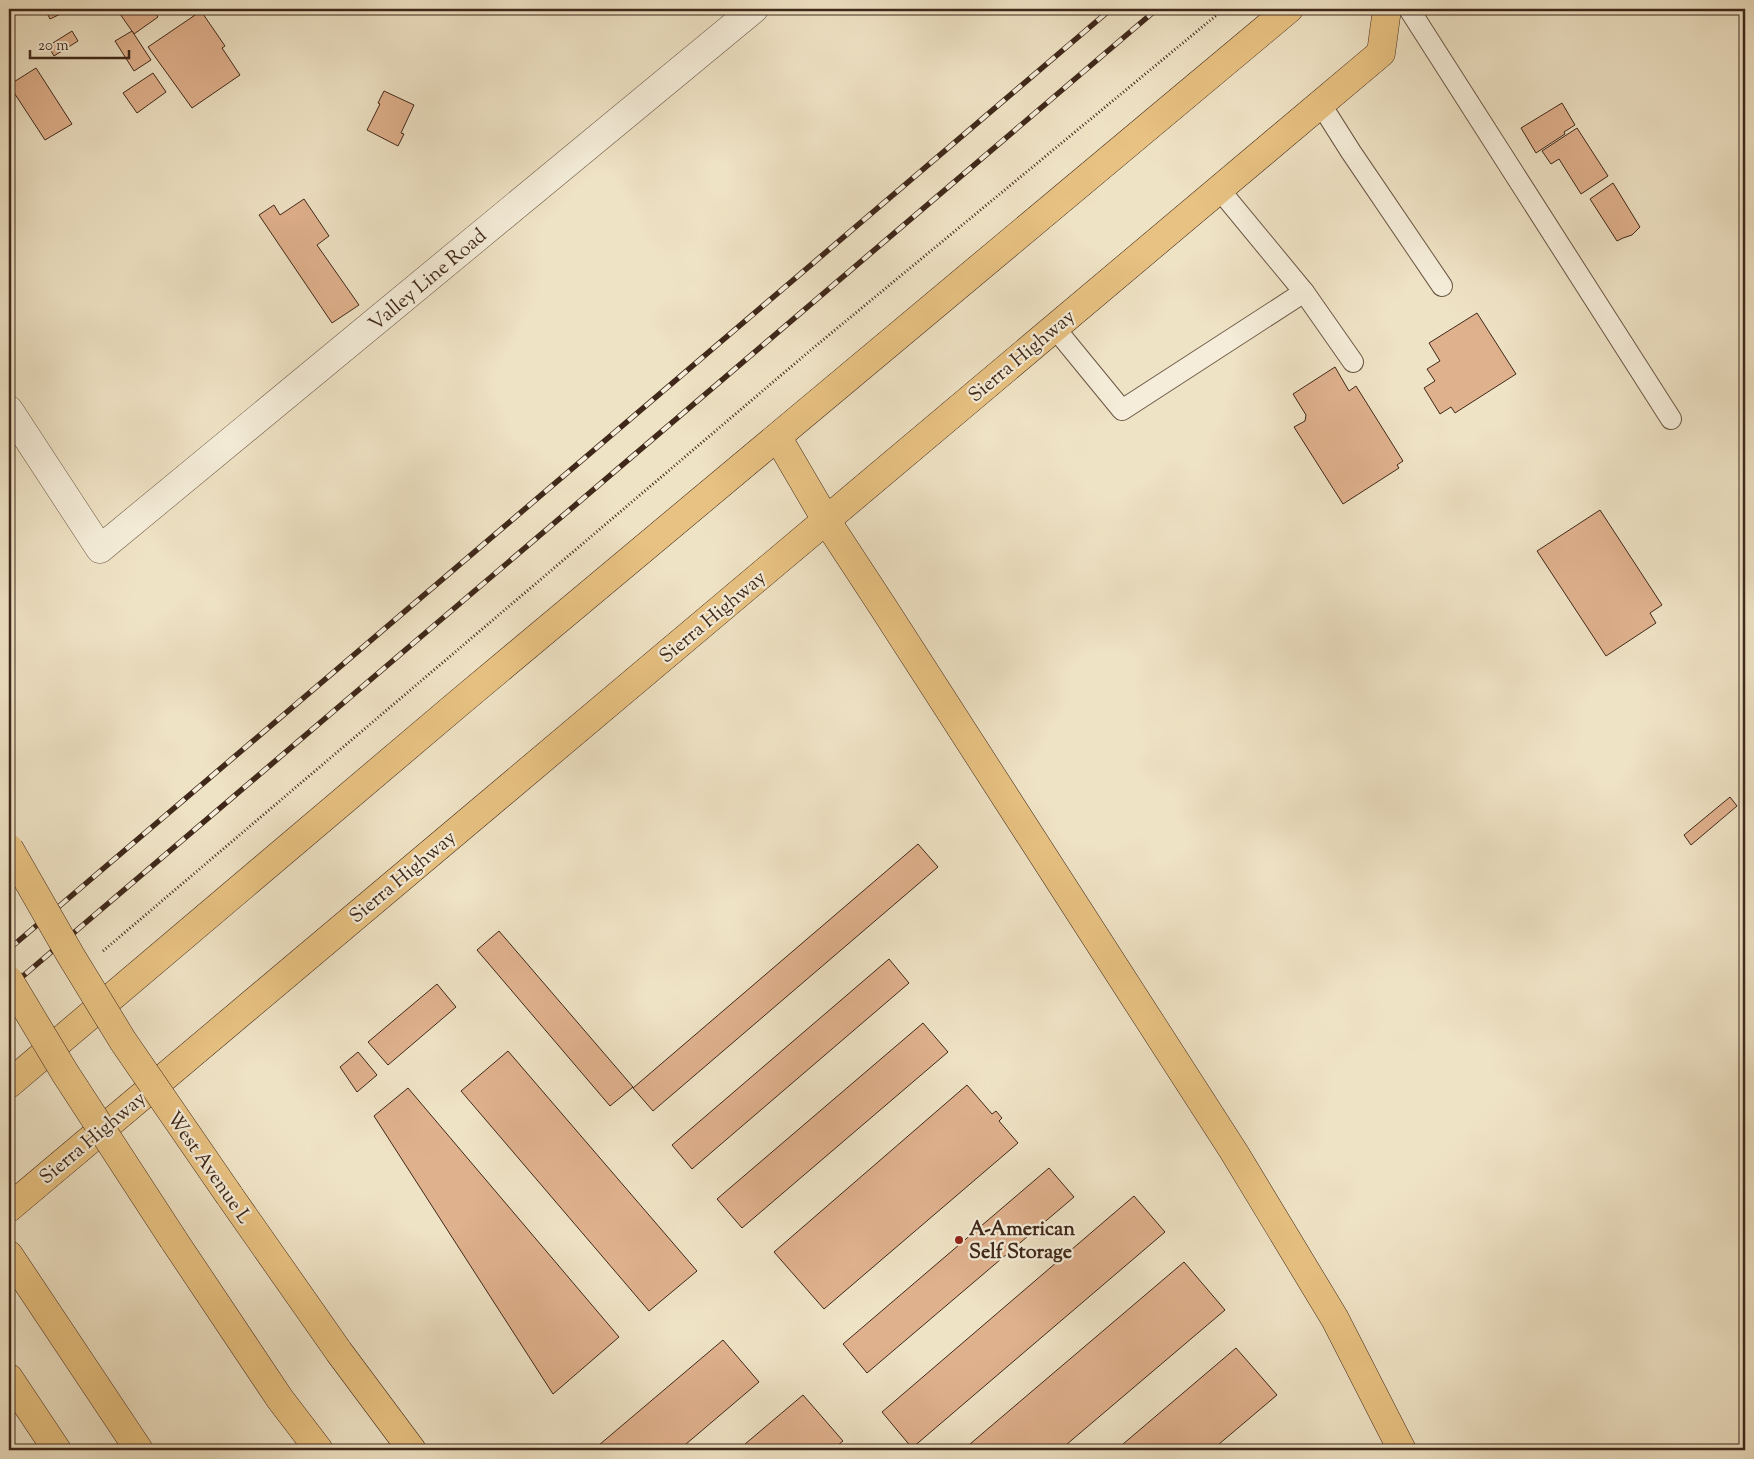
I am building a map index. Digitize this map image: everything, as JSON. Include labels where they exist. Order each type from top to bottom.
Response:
[{"type":"main road","points":[[9,1084],[468,696],[1289,9]]},
{"type":"main road","name":"Sierra Highway","points":[[9,1208],[1381,53],[1387,9]]},
{"type":"main road","points":[[778,438],[826,520],[1234,1152],[1335,1319],[1402,1450]]},
{"type":"main road","name":"West Avenue L","points":[[9,848],[123,1041],[338,1352],[412,1450]]},
{"type":"main road","points":[[9,980],[65,1073],[173,1239],[280,1399],[319,1450]]},
{"type":"main road","points":[[9,1255],[139,1450]]},
{"type":"main road","points":[[9,1378],[57,1450]]},
{"type":"street","name":"Valley Line Road","points":[[9,410],[100,549],[754,9]]},
{"type":"lane","points":[[1409,9],[1672,419]]},
{"type":"lane","points":[[1320,103],[1442,286]]},
{"type":"lane","points":[[1219,189],[1304,292],[1353,362]]},
{"type":"lane","points":[[1054,327],[1122,410],[1304,292]]},
{"type":"path","points":[[99,955],[812,349],[1224,9]]},
{"type":"building","points":[[45,9],[71,9],[50,19]]},
{"type":"building","points":[[128,9],[152,9],[158,17],[134,34],[120,14]]},
{"type":"building","points":[[201,11],[225,46],[222,48],[240,75],[192,108],[148,47]]},
{"type":"building","points":[[72,31],[78,41],[54,56],[48,46]]},
{"type":"building","points":[[132,31],[151,60],[134,71],[115,41]]},
{"type":"building","points":[[36,68],[72,124],[45,140],[9,85]]},
{"type":"building","points":[[153,73],[166,92],[137,113],[123,93]]},
{"type":"building","points":[[384,91],[414,105],[401,133],[404,134],[398,146],[367,130],[380,104],[378,103]]},
{"type":"building","points":[[1562,103],[1575,125],[1536,153],[1521,128]]},
{"type":"building","points":[[1577,128],[1608,176],[1581,194],[1559,159],[1551,164],[1542,151]]},
{"type":"building","points":[[1613,183],[1640,227],[1632,235],[1617,241],[1590,199]]},
{"type":"building","points":[[304,199],[329,236],[317,245],[359,305],[332,323],[259,215],[274,205],[280,215]]},
{"type":"building","points":[[1477,313],[1516,374],[1455,413],[1451,407],[1440,414],[1424,388],[1435,381],[1427,369],[1440,361],[1429,343]]},
{"type":"building","points":[[1335,367],[1349,391],[1356,386],[1403,461],[1397,465],[1399,468],[1343,504],[1294,427],[1305,421],[1306,415],[1293,394]]},
{"type":"building","points":[[1600,510],[1662,605],[1650,613],[1656,623],[1606,656],[1537,551]]},
{"type":"building","points":[[1730,797],[1737,806],[1691,845],[1684,835]]},
{"type":"building","points":[[918,844],[938,867],[653,1111],[633,1088]]},
{"type":"building","points":[[499,931],[633,1087],[610,1106],[477,950]]},
{"type":"building","points":[[889,959],[909,983],[692,1169],[672,1145]]},
{"type":"building","points":[[437,984],[456,1007],[388,1065],[368,1042]]},
{"type":"building","points":[[923,1023],[948,1052],[742,1228],[717,1199]]},
{"type":"building","points":[[508,1051],[697,1271],[649,1311],[461,1091]]},
{"type":"building","points":[[358,1052],[377,1075],[357,1092],[340,1067]]},
{"type":"building","points":[[967,1085],[992,1114],[996,1111],[1002,1118],[999,1121],[1018,1143],[824,1309],[774,1252]]},
{"type":"building","points":[[408,1088],[619,1337],[553,1394],[374,1116]]},
{"type":"building","points":[[1049,1168],[1074,1197],[867,1373],[843,1344]]},
{"type":"building","points":[[1134,1196],[1165,1232],[912,1448],[882,1412]]},
{"type":"building","points":[[1184,1262],[1225,1310],[1060,1450],[963,1450]]},
{"type":"building","points":[[723,1340],[759,1382],[679,1450],[604,1450],[599,1445]]},
{"type":"building","points":[[1236,1348],[1277,1395],[1212,1450],[1116,1450]]},
{"type":"building","points":[[803,1395],[843,1441],[832,1450],[738,1450]]},
{"type":"railway","points":[[9,949],[1111,9]]},
{"type":"railway","points":[[9,988],[1157,9]]},
{"type":"place","name":"A-American Self Storage","points":[[959,1240]]}]
